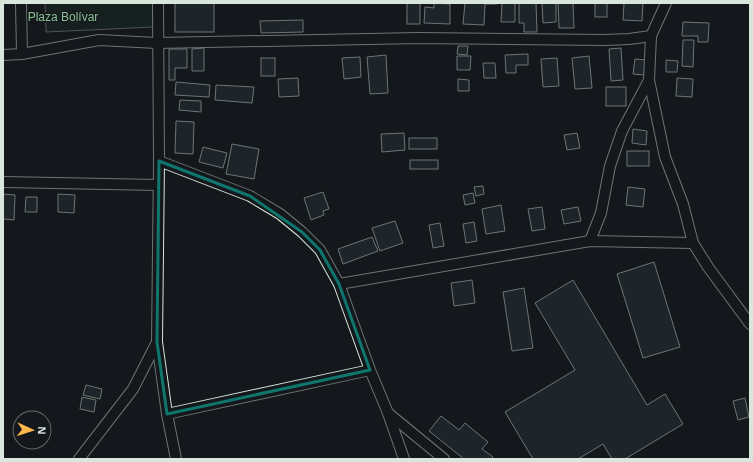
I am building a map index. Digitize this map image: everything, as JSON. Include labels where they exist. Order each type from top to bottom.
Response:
[{"type":"street","points":[[21,3],[22,54]]},
{"type":"street","points":[[158,3],[157,43],[159,161],[157,342],[167,414],[176,459]]},
{"type":"street","points":[[666,3],[651,36],[649,80],[665,157],[683,204],[693,243],[708,267],[750,324]]},
{"type":"street","points":[[3,55],[22,54],[99,40],[157,43],[419,38],[605,40],[651,36]]},
{"type":"street","points":[[590,241],[601,213],[610,166],[622,130],[649,80]]},
{"type":"street","points":[[159,161],[250,196],[280,214],[302,232],[320,250],[339,284],[404,459]]},
{"type":"street","points":[[3,182],[158,185]]},
{"type":"street","points":[[339,284],[590,241],[693,243]]},
{"type":"street","points":[[79,459],[133,389],[157,342]]},
{"type":"street","points":[[167,414],[370,370]]},
{"type":"street","points":[[388,413],[444,459]]},
{"type":"highlighted area","points":[[159,161],[250,196],[302,232],[320,250],[339,284],[370,370],[167,414],[157,342]]},
{"type":"green space","name":"Plaza Bolívar","points":[[45,3],[153,3],[153,27],[46,32]]},
{"type":"building","points":[[175,3],[214,3],[214,32],[175,32]]},
{"type":"building","points":[[407,3],[420,3],[420,24],[407,24]]},
{"type":"building","points":[[434,3],[450,4],[450,24],[424,23],[425,7],[434,8]]},
{"type":"building","points":[[465,3],[497,4],[485,4],[484,25],[463,24]]},
{"type":"building","points":[[502,3],[515,3],[515,22],[501,22]]},
{"type":"building","points":[[519,3],[536,3],[537,32],[524,32],[524,23],[519,23]]},
{"type":"building","points":[[542,3],[556,3],[556,22],[543,23]]},
{"type":"building","points":[[558,3],[573,3],[574,28],[559,28]]},
{"type":"building","points":[[595,3],[607,3],[607,17],[595,17]]},
{"type":"building","points":[[624,3],[643,3],[642,21],[623,20]]},
{"type":"building","points":[[303,20],[303,32],[261,33],[260,21]]},
{"type":"building","points":[[683,22],[709,23],[708,42],[698,42],[698,36],[682,36]]},
{"type":"building","points":[[683,40],[694,40],[693,67],[682,66]]},
{"type":"building","points":[[458,46],[468,46],[467,55],[457,54]]},
{"type":"building","points":[[204,48],[204,71],[192,71],[192,49]]},
{"type":"building","points":[[621,48],[623,80],[611,81],[609,49]]},
{"type":"building","points":[[169,49],[187,49],[187,68],[175,68],[175,80],[169,80]]},
{"type":"building","points":[[528,54],[528,65],[516,65],[516,73],[506,73],[505,55]]},
{"type":"building","points":[[386,55],[388,93],[370,94],[367,57]]},
{"type":"building","points":[[457,56],[471,56],[470,70],[457,70]]},
{"type":"building","points":[[589,56],[592,88],[575,89],[572,58]]},
{"type":"building","points":[[360,57],[361,77],[344,79],[342,58]]},
{"type":"building","points":[[261,58],[275,58],[275,76],[261,76]]},
{"type":"building","points":[[557,58],[559,86],[543,87],[541,59]]},
{"type":"building","points":[[635,59],[646,60],[644,75],[633,74]]},
{"type":"building","points":[[666,60],[678,61],[677,72],[666,72]]},
{"type":"building","points":[[483,63],[495,63],[496,78],[484,78]]},
{"type":"building","points":[[298,78],[299,96],[279,97],[278,79]]},
{"type":"building","points":[[677,78],[693,79],[692,97],[676,96]]},
{"type":"building","points":[[458,79],[469,80],[469,91],[458,91]]},
{"type":"building","points":[[176,82],[210,85],[209,97],[175,95]]},
{"type":"building","points":[[216,85],[254,87],[252,103],[215,100]]},
{"type":"building","points":[[606,87],[626,87],[626,106],[606,106]]},
{"type":"building","points":[[180,100],[201,101],[201,112],[179,110]]},
{"type":"building","points":[[176,121],[194,122],[193,154],[175,153]]},
{"type":"building","points":[[633,129],[647,131],[646,145],[632,143]]},
{"type":"building","points":[[404,133],[405,150],[382,152],[381,134]]},
{"type":"building","points":[[577,133],[580,148],[567,150],[564,135]]},
{"type":"building","points":[[409,138],[437,138],[437,149],[409,149]]},
{"type":"building","points":[[232,144],[259,149],[254,179],[226,174]]},
{"type":"building","points":[[203,147],[227,153],[223,168],[199,162]]},
{"type":"building","points":[[627,151],[649,151],[649,166],[627,166]]},
{"type":"building","points":[[410,160],[438,160],[438,169],[410,169]]},
{"type":"building","points":[[483,186],[484,194],[476,196],[474,187]]},
{"type":"building","points":[[628,187],[645,189],[643,207],[626,205]]},
{"type":"building","points":[[323,192],[329,209],[323,211],[324,215],[311,220],[304,198]]},
{"type":"building","points":[[473,193],[475,203],[465,205],[463,195]]},
{"type":"building","points":[[3,194],[15,195],[14,220],[3,219]]},
{"type":"building","points":[[58,194],[75,195],[74,213],[58,212]]},
{"type":"building","points":[[26,197],[37,197],[37,212],[25,212]]},
{"type":"building","points":[[501,205],[505,231],[486,234],[482,209]]},
{"type":"building","points":[[542,207],[545,229],[532,231],[528,209]]},
{"type":"building","points":[[578,207],[581,221],[564,224],[561,210]]},
{"type":"building","points":[[395,221],[403,243],[380,251],[372,228]]},
{"type":"building","points":[[474,222],[477,241],[466,243],[463,224]]},
{"type":"building","points":[[440,223],[444,246],[433,248],[429,225]]},
{"type":"building","points":[[372,237],[378,251],[343,264],[338,249]]},
{"type":"building","points":[[654,262],[680,347],[643,358],[617,274]]},
{"type":"building","points":[[472,280],[475,303],[454,306],[451,283]]},
{"type":"building","points":[[573,280],[647,405],[665,394],[683,424],[625,459],[612,459],[603,444],[578,459],[533,459],[505,412],[575,370],[535,303]]},
{"type":"building","points":[[524,288],[533,348],[512,351],[503,292]]},
{"type":"building","points":[[86,385],[102,389],[100,399],[83,395]]},
{"type":"building","points":[[82,397],[96,400],[94,412],[80,409]]},
{"type":"building","points":[[745,398],[749,417],[738,420],[733,401]]},
{"type":"building","points":[[441,416],[459,430],[465,423],[488,442],[482,449],[493,457],[491,459],[464,459],[429,431]]}]
